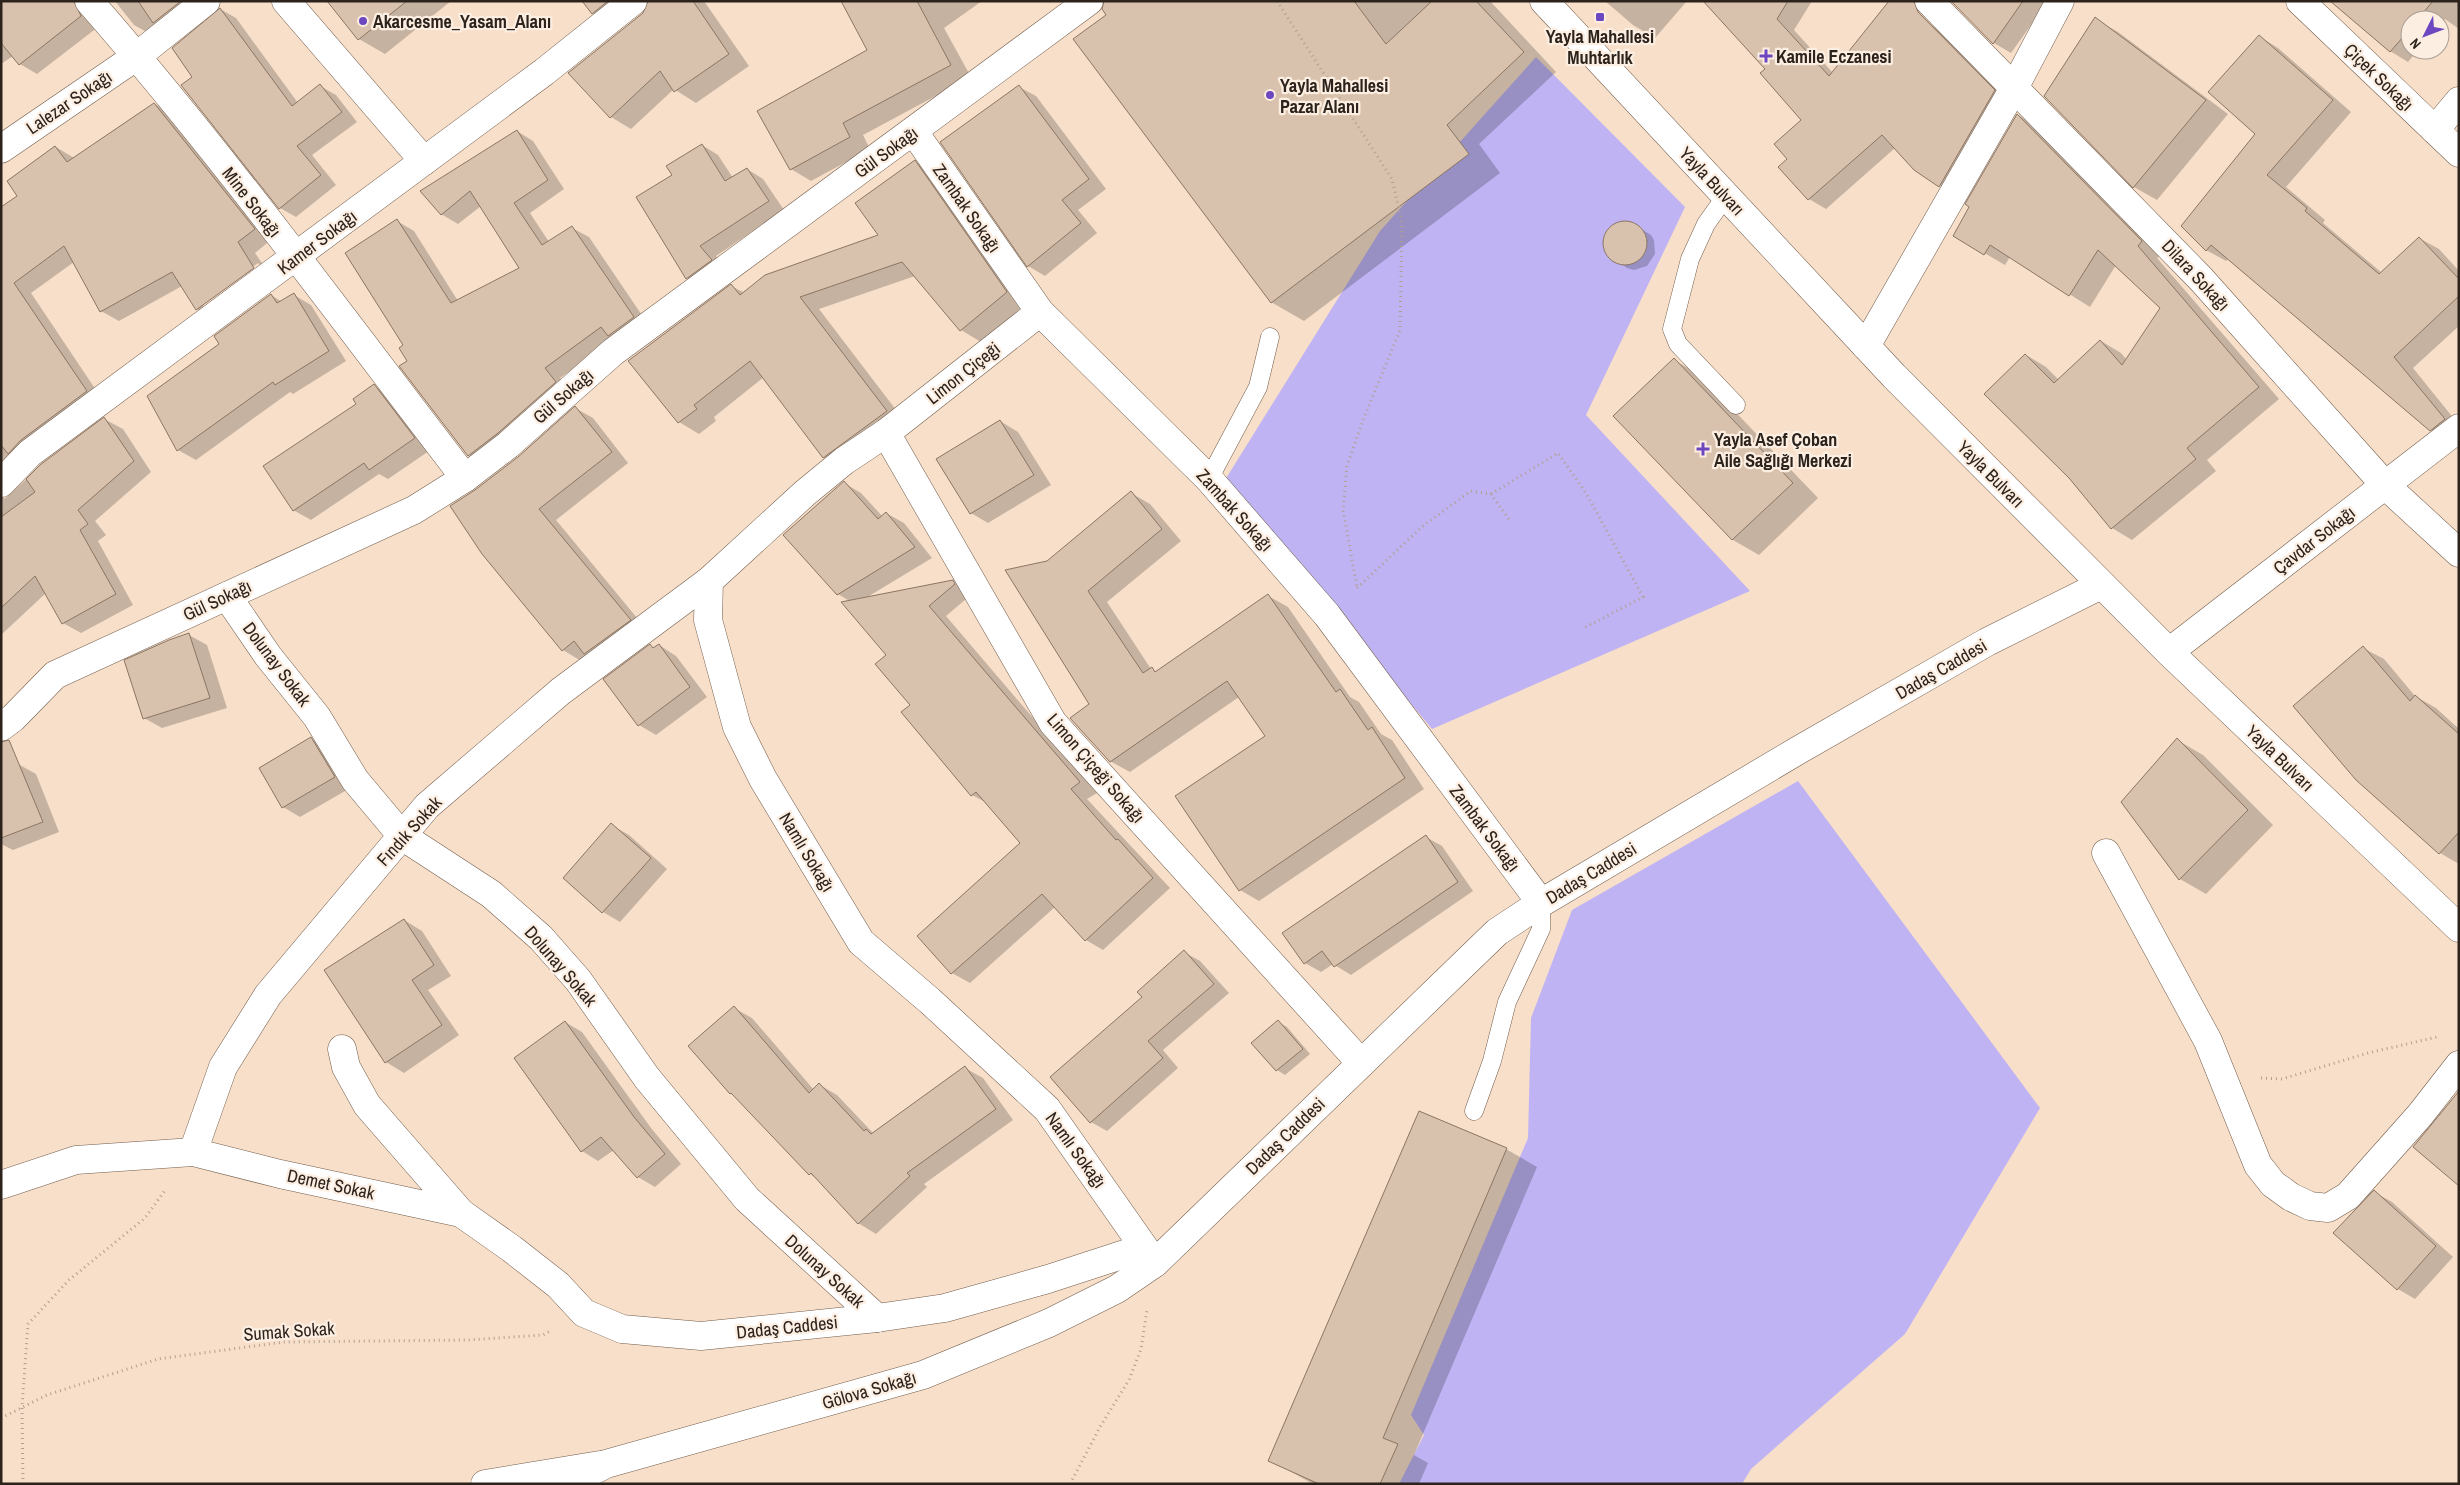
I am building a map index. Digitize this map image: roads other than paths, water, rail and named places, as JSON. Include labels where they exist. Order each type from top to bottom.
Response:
[{"type":"street","name":"Mine Sokağı","points":[[89,1],[137,56],[296,258],[465,478]]},
{"type":"street","name":"Lalezar Sokağı","points":[[1,149],[137,56],[206,1]]},
{"type":"street","points":[[286,1],[424,161]]},
{"type":"street","name":"Kamer Sokağı","points":[[1,483],[30,453],[296,258],[544,72],[633,1]]},
{"type":"street","name":"Gül Sokağı","points":[[1,727],[13,718],[54,675],[414,510],[465,478],[508,445],[613,352],[914,132],[1089,1]]},
{"type":"street","name":"Yayla Bulvarı","points":[[1544,1],[1866,346],[2101,585],[2459,928]]},
{"type":"street","name":"Dilara Sokağı","points":[[1928,1],[2201,279],[2385,485],[2459,553]]},
{"type":"street","points":[[1866,346],[2014,88],[2060,1]]},
{"type":"street","name":"Çiçek Sokağı","points":[[2300,1],[2459,152]]},
{"type":"street","points":[[2435,130],[2459,101]]},
{"type":"street","name":"Zambak Sokağı","points":[[914,132],[1040,312],[1209,479],[1327,615],[1541,903]]},
{"type":"street","name":"Limon Çiçeği","points":[[886,433],[1040,312]]},
{"type":"street","name":"Çavdar Sokağı","points":[[2169,652],[2459,428]]},
{"type":"street","points":[[709,581],[805,493],[844,461],[886,433]]},
{"type":"street","name":"Limon Çiçeği Sokağı","points":[[886,433],[1053,723],[1361,1063]]},
{"type":"street","name":"Fındık Sokak","points":[[193,1152],[223,1067],[268,995],[427,806],[561,691],[709,581]]},
{"type":"street","name":"Namlı Sokağı","points":[[709,581],[708,620],[737,727],[763,779],[861,942],[930,1001],[1047,1109],[1149,1255]]},
{"type":"street","name":"Dadaş Caddesi","points":[[460,1213],[512,1249],[558,1285],[584,1313],[622,1328],[701,1336],[877,1318],[945,1308],[1048,1279],[1149,1255],[1361,1063],[1497,932],[1541,903],[1797,751],[1987,642],[2101,585]]},
{"type":"street","name":"Dolunay Sokak","points":[[227,596],[268,656],[317,717],[355,780],[402,836],[491,894],[541,938],[578,980],[647,1078],[748,1199],[877,1318]]},
{"type":"street","points":[[2106,853],[2208,1041],[2258,1164],[2273,1184],[2290,1197],[2310,1206],[2328,1208],[2348,1196],[2420,1115],[2459,1065]]},
{"type":"street","points":[[342,1049],[346,1067],[367,1105],[460,1213]]},
{"type":"street","name":"Demet Sokak","points":[[1,1185],[76,1160],[193,1152],[280,1174],[460,1213]]},
{"type":"street","name":"Gölova Sokağı","points":[[568,1484],[606,1464],[923,1375],[1049,1323],[1117,1289],[1149,1255]]},
{"type":"street","points":[[485,1484],[606,1464]]},
{"type":"lane","points":[[1726,196],[1706,224],[1690,259],[1672,329],[1678,344],[1736,405]]},
{"type":"lane","points":[[1209,479],[1258,388],[1270,337]]},
{"type":"lane","points":[[1474,1111],[1492,1061],[1508,1002],[1541,929],[1541,903]]},
{"type":"place","name":"Yayla Mahallesi Muhtarlık","points":[[1600,17]]},
{"type":"place","name":"Akarcesme_Yasam_Alanı","points":[[363,21]]},
{"type":"place","name":"Kamile Eczanesi","points":[[1766,56]]},
{"type":"place","name":"Yayla Mahallesi Pazar Alanı","points":[[1270,95]]},
{"type":"place","name":"Yayla Asef Çoban Aile Sağlığı Merkezi","points":[[1703,449]]}]
